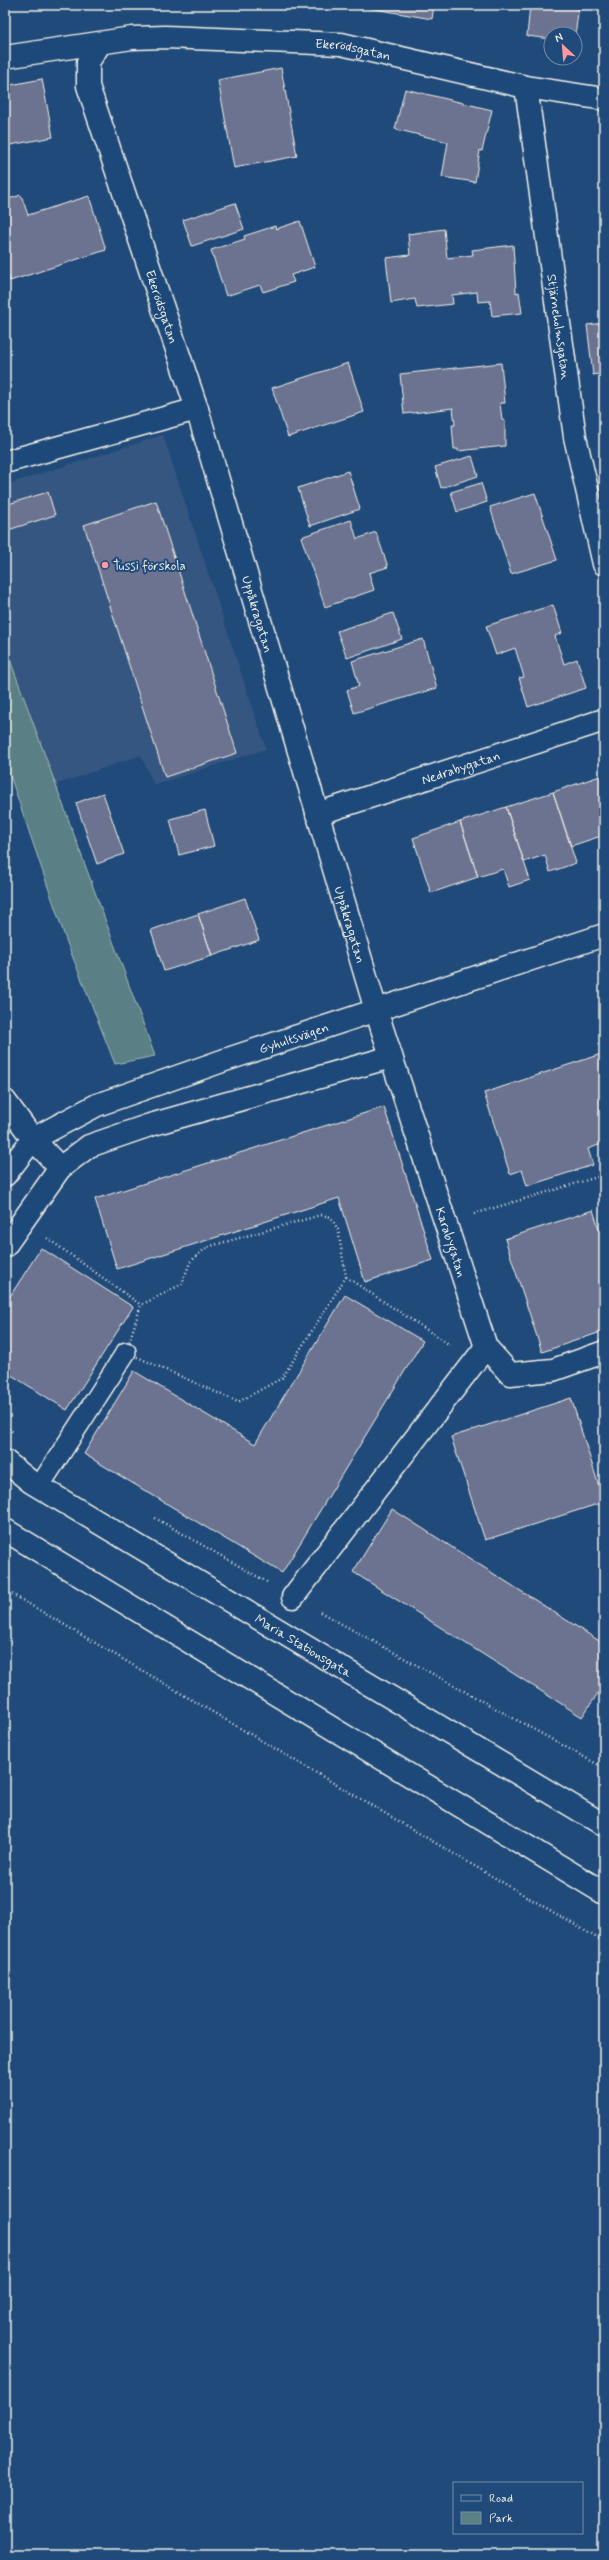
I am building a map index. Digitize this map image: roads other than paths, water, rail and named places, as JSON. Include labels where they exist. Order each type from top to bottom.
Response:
[{"type":"street","name":"Ekerödsgatan","points":[[5,57],[99,45],[132,38],[165,37],[341,44],[526,87],[604,99]]},
{"type":"street","name":"Ekerödsgatan","points":[[99,45],[88,62],[88,86],[197,409]]},
{"type":"street","name":"Stjärneholmsgatan","points":[[526,87],[575,437],[604,564]]},
{"type":"street","points":[[5,462],[197,409]]},
{"type":"street","name":"Uppåkragatan","points":[[197,409],[376,1010]]},
{"type":"street","name":"Nedrabygatan","points":[[318,814],[604,720]]},
{"type":"street","name":"Gyhultsvägen","points":[[5,1175],[33,1140],[96,1105],[376,1010],[604,935]]},
{"type":"street","name":"Karabygatan","points":[[376,1010],[445,1223],[480,1354],[510,1374],[553,1370],[604,1352]]},
{"type":"street","points":[[5,1246],[60,1168],[89,1146],[150,1124],[391,1057]]},
{"type":"street","points":[[5,1101],[33,1140],[60,1168]]},
{"type":"street","points":[[293,1597],[480,1354]]},
{"type":"street","name":"Maria Stationsgata","points":[[5,1461],[35,1484],[604,1825]]},
{"type":"street","points":[[5,1530],[604,1893]]},
{"type":"lane","points":[[5,1475],[35,1484],[126,1352]]},
{"type":"place","name":"Tussi förskola","points":[[105,565]]}]
